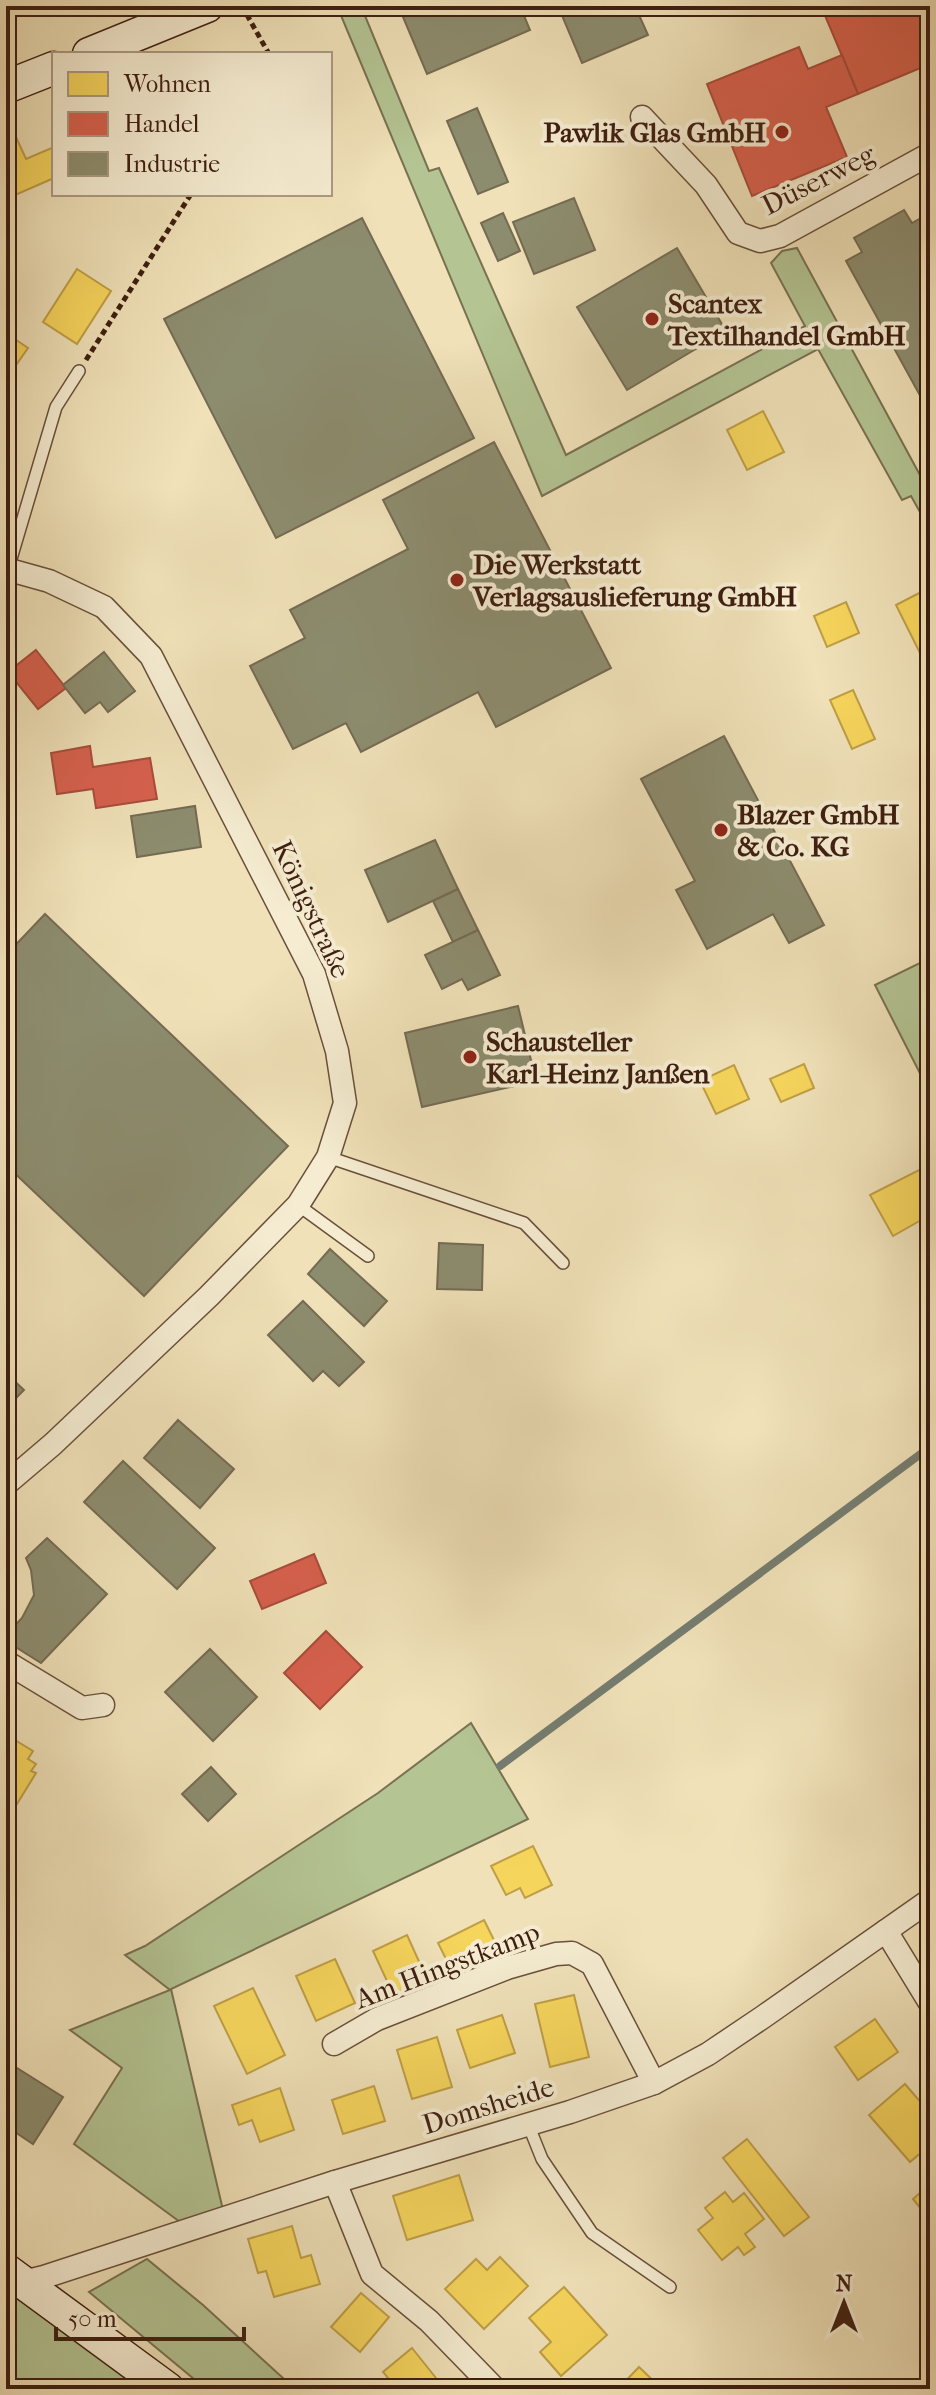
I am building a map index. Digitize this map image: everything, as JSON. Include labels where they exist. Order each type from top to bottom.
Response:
[{"type":"main road","points":[[94,52],[207,6]]},
{"type":"main road","points":[[6,87],[52,69]]},
{"type":"main road","points":[[11,2279],[168,2389]]},
{"type":"street","name":"Düserweg","points":[[642,117],[706,185],[738,233],[760,241],[780,236],[930,154]]},
{"type":"street","name":"Königstraße","points":[[6,1484],[53,1444],[198,1307],[298,1205],[328,1157],[345,1103],[337,1051],[314,974],[151,656],[104,607],[49,581],[7,569]]},
{"type":"street","points":[[6,1662],[82,1708],[103,1705]]},
{"type":"street","name":"Domsheide","points":[[11,2279],[44,2277],[654,2083],[708,2054],[930,1900]]},
{"type":"street","points":[[886,1931],[930,2003]]},
{"type":"street","name":"Am Hingstkamp","points":[[334,2044],[377,2019],[507,1968],[556,1954],[572,1953],[592,1964],[654,2083]]},
{"type":"street","points":[[335,2182],[372,2274],[429,2321],[495,2389]]},
{"type":"lane","points":[[7,569],[56,407],[79,371]]},
{"type":"lane","points":[[328,1157],[524,1223],[563,1263]]},
{"type":"lane","points":[[298,1205],[368,1256]]},
{"type":"lane","points":[[528,2124],[542,2159],[592,2233],[670,2287]]},
{"type":"path","points":[[242,6],[268,52]]},
{"type":"path","points":[[79,371],[190,196]]},
{"type":"green space","points":[[337,6],[361,6],[429,171],[439,168],[566,455],[805,326],[771,263],[782,251],[797,248],[927,488],[930,487],[930,530],[911,496],[902,500],[818,349],[542,496]]},
{"type":"green space","points":[[930,958],[930,1093],[875,985]]},
{"type":"green space","points":[[471,1723],[528,1819],[171,1989],[223,2210],[180,2222],[74,2144],[122,2068],[70,2030],[170,1990],[125,1955],[145,1946],[378,1793]]},
{"type":"green space","points":[[147,2259],[295,2389],[206,2389],[89,2292]]},
{"type":"green space","points":[[17,2295],[155,2389],[6,2389],[6,2298]]},
{"type":"building: Wohnen","points":[[16,137],[26,159],[52,148],[52,179],[6,199],[6,141]]},
{"type":"building: Wohnen","points":[[77,269],[111,291],[77,344],[43,322]]},
{"type":"building: Wohnen","points":[[6,333],[28,348],[7,378],[6,377]]},
{"type":"building: Wohnen","points":[[763,411],[784,452],[747,470],[727,430]]},
{"type":"building: Wohnen","points":[[929,588],[930,651],[921,655],[896,605]]},
{"type":"building: Wohnen","points":[[846,602],[859,633],[827,647],[814,616]]},
{"type":"building: Wohnen","points":[[853,690],[875,739],[852,749],[830,700]]},
{"type":"building: Wohnen","points":[[804,1064],[814,1088],[781,1102],[770,1079]]},
{"type":"building: Wohnen","points":[[734,1065],[749,1099],[716,1114],[700,1081]]},
{"type":"building: Wohnen","points":[[919,1170],[930,1192],[930,1215],[893,1236],[870,1195]]},
{"type":"building: Wohnen","points":[[10,1737],[33,1751],[28,1759],[36,1764],[31,1771],[36,1773],[17,1804],[6,1798],[6,1743]]},
{"type":"building: Wohnen","points":[[533,1846],[552,1885],[525,1898],[520,1888],[506,1895],[491,1866]]},
{"type":"building: Wohnen","points":[[484,1920],[500,1952],[454,1975],[438,1943]]},
{"type":"building: Wohnen","points":[[407,1935],[427,1979],[393,1994],[373,1951]]},
{"type":"building: Wohnen","points":[[335,1959],[355,2003],[316,2021],[296,1976]]},
{"type":"building: Wohnen","points":[[253,1988],[285,2055],[247,2074],[214,2006]]},
{"type":"building: Wohnen","points":[[574,1995],[589,2057],[550,2067],[535,2004]]},
{"type":"building: Wohnen","points":[[502,2015],[515,2053],[470,2068],[457,2030]]},
{"type":"building: Wohnen","points":[[875,2019],[898,2052],[858,2080],[835,2047]]},
{"type":"building: Wohnen","points":[[437,2037],[452,2087],[412,2099],[397,2050]]},
{"type":"building: Wohnen","points":[[905,2084],[930,2113],[930,2145],[910,2162],[869,2115]]},
{"type":"building: Wohnen","points":[[374,2086],[385,2121],[343,2134],[332,2100]]},
{"type":"building: Wohnen","points":[[280,2088],[294,2130],[260,2142],[252,2120],[239,2125],[232,2105]]},
{"type":"building: Wohnen","points":[[747,2139],[809,2217],[784,2236],[723,2158]]},
{"type":"building: Wohnen","points":[[459,2175],[473,2220],[407,2240],[393,2196]]},
{"type":"building: Wohnen","points":[[930,2184],[930,2220],[913,2199]]},
{"type":"building: Wohnen","points":[[725,2192],[733,2202],[744,2193],[764,2219],[745,2234],[755,2247],[744,2255],[738,2247],[722,2260],[698,2230],[713,2218],[705,2208]]},
{"type":"building: Wohnen","points":[[292,2226],[301,2258],[311,2255],[320,2284],[274,2297],[266,2271],[258,2273],[248,2239]]},
{"type":"building: Wohnen","points":[[500,2257],[528,2286],[484,2329],[445,2289],[476,2259],[487,2270]]},
{"type":"building: Wohnen","points":[[564,2287],[607,2335],[561,2376],[540,2352],[551,2342],[529,2318]]},
{"type":"building: Wohnen","points":[[361,2293],[389,2317],[360,2352],[331,2327]]},
{"type":"building: Wohnen","points":[[412,2348],[440,2383],[433,2389],[397,2389],[383,2372]]},
{"type":"building: Wohnen","points":[[639,2367],[662,2389],[618,2389]]},
{"type":"building: Handel","points":[[821,6],[930,6],[930,64],[858,94]]},
{"type":"building: Handel","name":"Pawlik Glas GmbH","points":[[799,47],[808,69],[842,55],[858,94],[826,107],[847,157],[752,196],[707,84]]},
{"type":"building: Handel","points":[[36,650],[66,688],[38,709],[8,672]]},
{"type":"building: Handel","points":[[90,746],[93,767],[150,758],[157,799],[96,808],[93,789],[57,794],[51,753]]},
{"type":"building: Handel","points":[[314,1554],[326,1583],[262,1609],[250,1581]]},
{"type":"building: Handel","points":[[326,1631],[362,1667],[320,1709],[284,1673]]},
{"type":"building: Industrie","points":[[429,6],[520,6],[530,30],[427,74],[403,17]]},
{"type":"building: Industrie","points":[[558,6],[635,6],[648,35],[582,63]]},
{"type":"building: Industrie","points":[[477,108],[508,182],[478,194],[447,121]]},
{"type":"building: Industrie","points":[[574,198],[595,250],[534,274],[513,222]]},
{"type":"building: Industrie","points":[[904,210],[912,223],[930,213],[930,397],[923,401],[846,261],[862,252],[854,238]]},
{"type":"building: Industrie","points":[[503,213],[520,251],[498,261],[481,223]]},
{"type":"building: Industrie","points":[[362,218],[474,438],[276,538],[164,319]]},
{"type":"building: Industrie","name":"Scantex Textilhandel GmbH","points":[[677,248],[726,331],[627,390],[577,307]]},
{"type":"building: Industrie","name":"Die Werkstatt Verlagsauslieferung GmbH","points":[[494,442],[611,668],[496,727],[478,692],[361,752],[346,723],[293,749],[250,666],[305,638],[290,610],[408,549],[383,500]]},
{"type":"building: Industrie","points":[[104,652],[135,691],[108,712],[100,702],[85,713],[63,685]]},
{"type":"building: Industrie","name":"Blazer GmbH & Co. KG","points":[[724,736],[824,925],[789,943],[773,914],[707,949],[676,890],[695,881],[641,779]]},
{"type":"building: Industrie","points":[[195,806],[201,847],[137,857],[131,816]]},
{"type":"building: Industrie","points":[[435,840],[458,889],[388,922],[365,870]]},
{"type":"building: Industrie","points":[[458,889],[478,930],[453,942],[433,901]]},
{"type":"building: Industrie","points":[[45,914],[288,1146],[144,1296],[6,1165],[6,955]]},
{"type":"building: Industrie","points":[[478,930],[500,975],[468,990],[462,979],[442,989],[425,955]]},
{"type":"building: Industrie","name":"Schausteller Karl-Heinz Janßen","points":[[518,1006],[536,1081],[422,1107],[405,1033]]},
{"type":"building: Industrie","points":[[439,1243],[483,1245],[482,1290],[437,1289]]},
{"type":"building: Industrie","points":[[330,1249],[387,1301],[364,1326],[308,1274]]},
{"type":"building: Industrie","points":[[303,1301],[364,1362],[339,1386],[323,1371],[313,1381],[268,1335]]},
{"type":"building: Industrie","points":[[6,1373],[24,1390],[6,1408]]},
{"type":"building: Industrie","points":[[178,1420],[234,1469],[200,1508],[144,1458]]},
{"type":"building: Industrie","points":[[123,1461],[215,1548],[177,1589],[84,1502]]},
{"type":"building: Industrie","points":[[47,1538],[107,1594],[41,1663],[6,1641],[6,1635],[22,1618],[34,1595],[26,1558]]},
{"type":"building: Industrie","points":[[210,1649],[257,1697],[213,1741],[165,1692]]},
{"type":"building: Industrie","points":[[211,1767],[236,1794],[208,1821],[182,1794]]},
{"type":"building: Industrie","points":[[6,2061],[63,2097],[33,2144],[6,2126]]},
{"type":"waterway","points":[[500,1766],[930,1447]]},
{"type":"place","name":"Pawlik Glas GmbH","points":[[782,132]]},
{"type":"place","name":"Scantex Textilhandel GmbH","points":[[652,319]]},
{"type":"place","name":"Die Werkstatt Verlagsauslieferung GmbH","points":[[457,580]]},
{"type":"place","name":"Blazer GmbH & Co. KG","points":[[721,830]]},
{"type":"place","name":"Schausteller Karl-Heinz Janßen","points":[[470,1057]]}]
